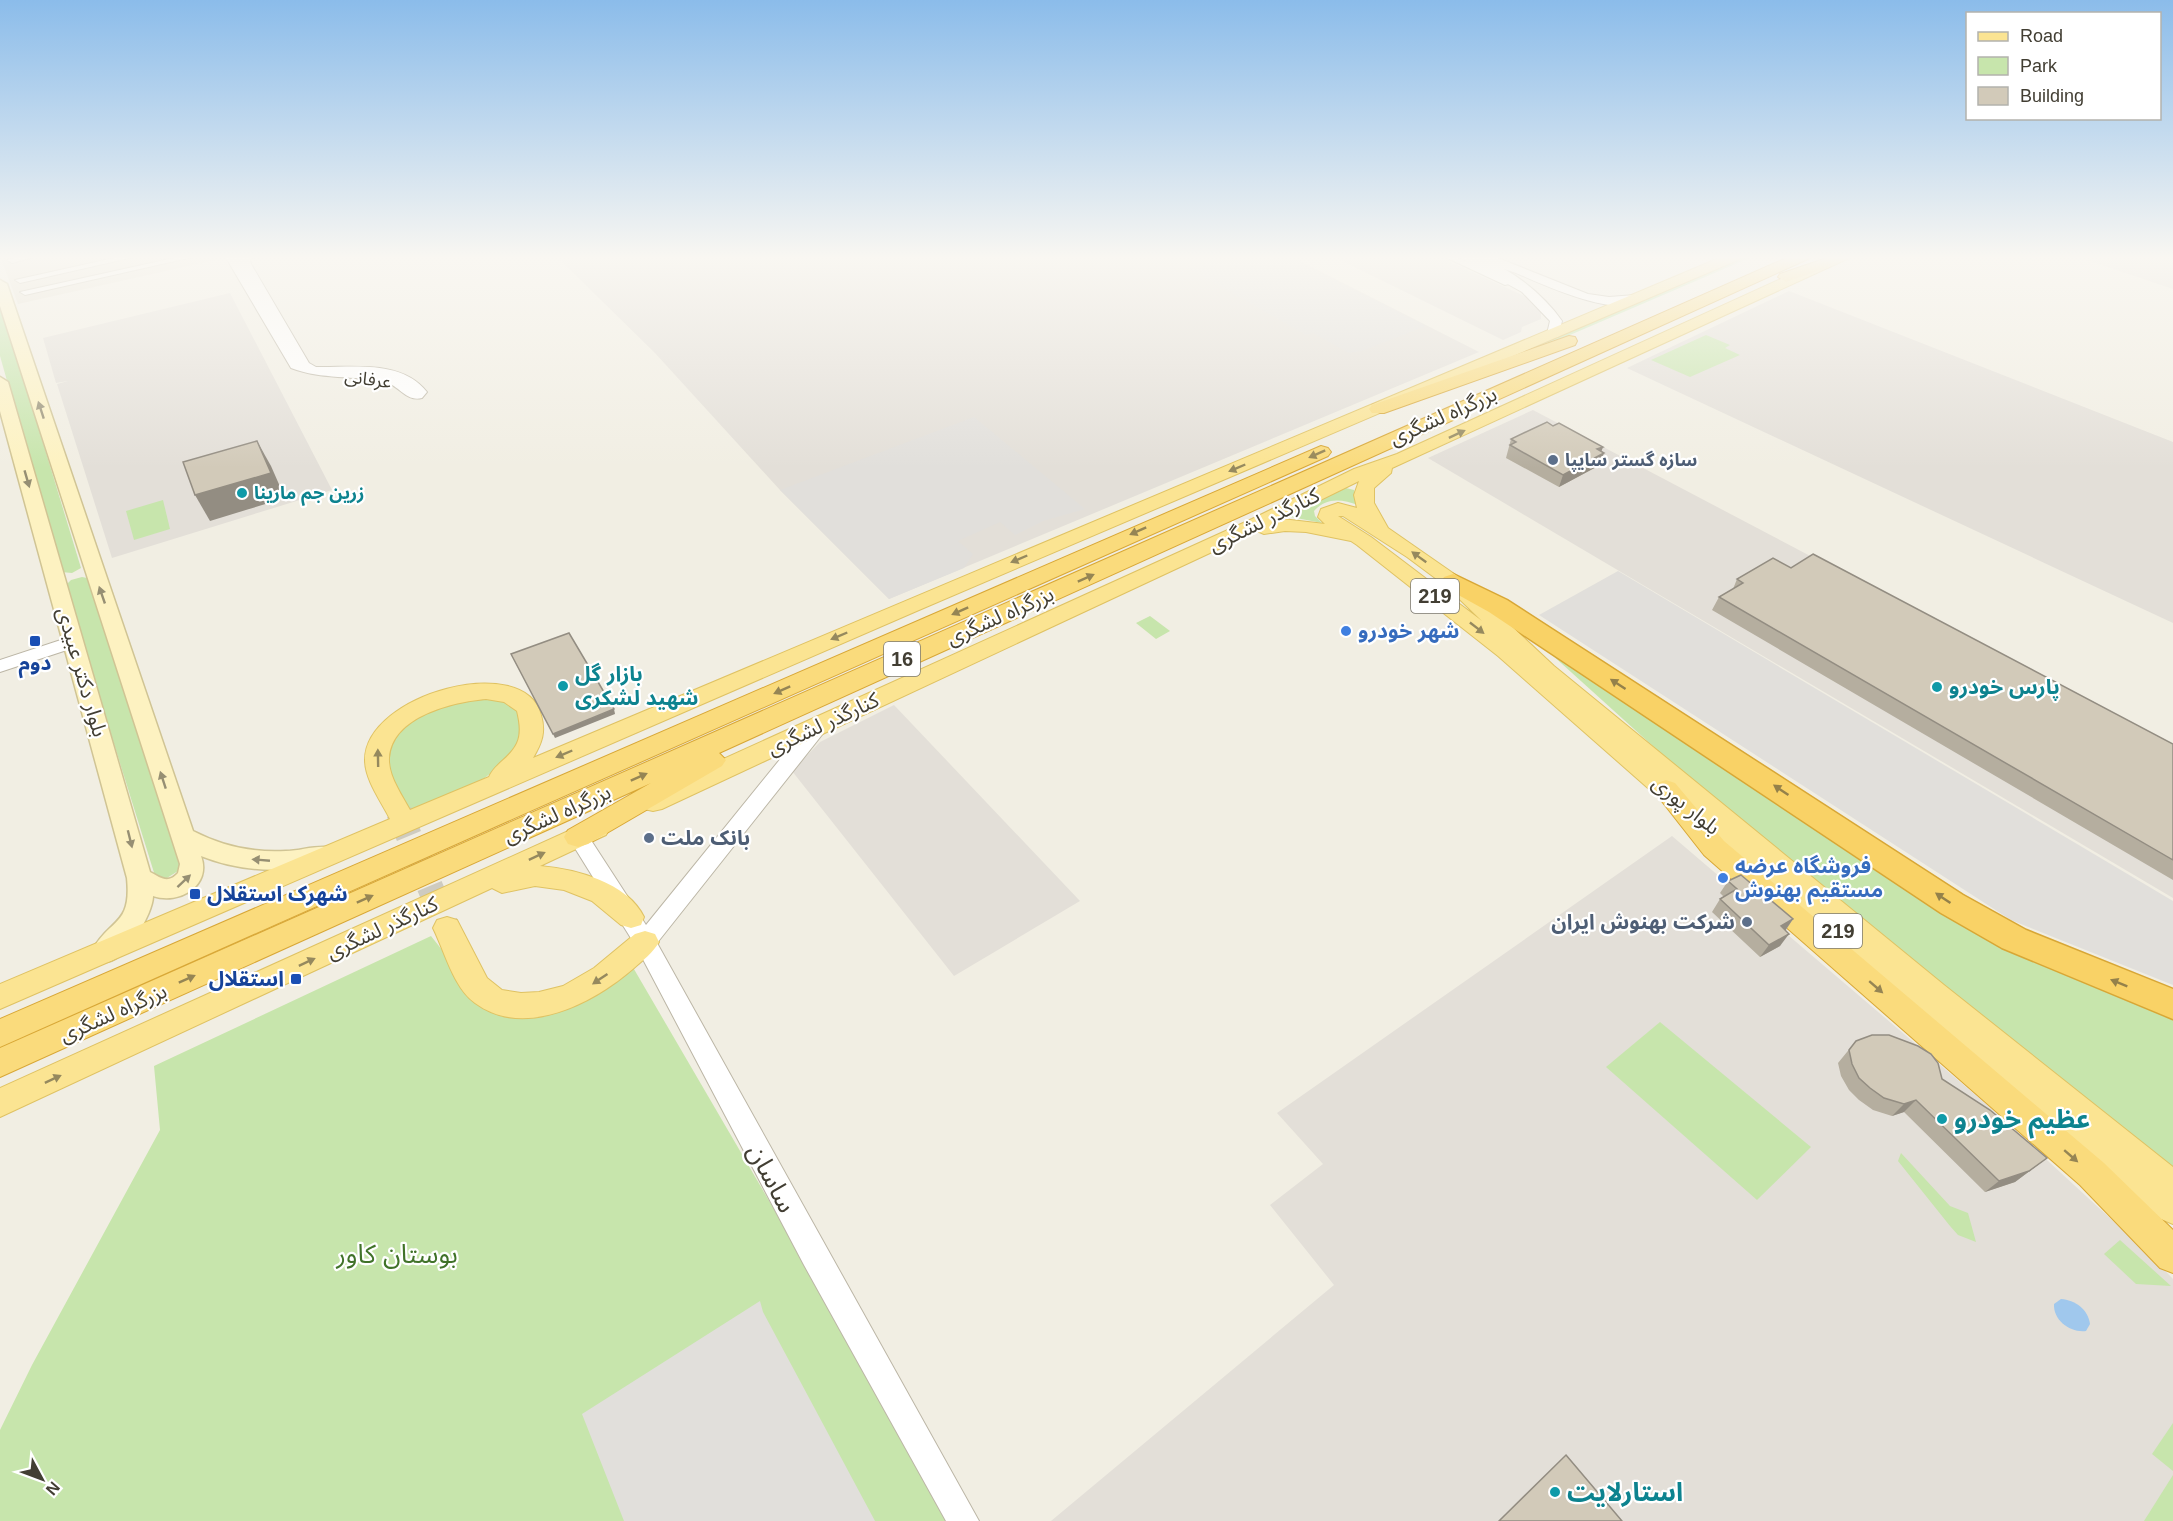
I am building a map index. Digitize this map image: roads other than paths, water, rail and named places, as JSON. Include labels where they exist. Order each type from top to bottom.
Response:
[{"type":"highway","name":"بزرگراه لشگری","points":[[0,1033],[1458,392],[1561,338],[1590,327]]},
{"type":"highway","name":"بزرگراه لشگری","points":[[0,1063],[1646,327]]},
{"type":"highway","points":[[1453,582],[1498,606],[1952,904],[2014,939],[2173,1004]]},
{"type":"highway","points":[[578,837],[712,760],[901,671],[977,626]]},
{"type":"highway","points":[[1666,790],[1714,848],[2092,1174],[2173,1255]]},
{"type":"main road","name":"بلوار دکتر عبیدی","points":[[14,327],[192,864],[192,873],[186,882],[177,887],[159,888],[139,878]]},
{"type":"main road","points":[[0,997],[998,568],[1378,409],[1561,338],[1582,327]]},
{"type":"main road","name":"کنارگذر لشگری","points":[[0,1103],[1223,540],[1361,473],[1403,458],[1674,327]]},
{"type":"main road","name":"بلوار دکتر عبیدی","points":[[0,382],[139,878],[142,895],[141,909],[126,931],[105,951]]},
{"type":"main road","points":[[1223,540],[1276,525],[1296,524],[1374,537],[1364,507],[1364,485],[1371,476],[1403,458]]},
{"type":"main road","name":"بلوار پوری","points":[[1374,537],[1453,582],[1546,671],[1934,994],[2173,1187]]},
{"type":"main road","name":"بلوار پوری","points":[[1374,537],[1666,790],[2173,1208]]},
{"type":"main road","points":[[399,812],[379,773],[378,748],[388,731],[407,714],[444,697],[468,691],[500,693],[523,703],[531,714],[533,731],[525,751],[509,770],[479,790]]},
{"type":"main road","points":[[181,836],[213,851],[264,861],[310,858],[340,851]]},
{"type":"main road","points":[[429,906],[441,906],[500,883],[537,875],[559,879],[600,892],[620,904],[631,917]]},
{"type":"main road","points":[[447,928],[477,987],[496,1001],[511,1005],[545,1003],[578,992],[599,980],[645,942]]},
{"type":"street","name":"عرفانی","points":[[277,327],[296,365],[306,372],[369,375],[389,379],[405,386],[411,394],[417,395],[420,392],[413,385],[387,373],[313,371],[304,366],[281,327]]},
{"type":"street","points":[[1558,327],[1561,338]]},
{"type":"street","points":[[0,666],[73,642]]},
{"type":"street","points":[[645,942],[818,726]]},
{"type":"street","name":"ساسان","points":[[578,837],[631,917],[814,1255],[963,1521]]},
{"type":"water","points":[[2061,1299],[2076,1303],[2084,1310],[2090,1324],[2086,1331],[2069,1328],[2059,1320],[2054,1304]]},
{"type":"tunnel","points":[[399,812],[447,928]]},
{"type":"place","name":"سازه گستر سایپا","points":[[1553,460]]},
{"type":"place","name":"زرین جم مارینا","points":[[242,493]]},
{"type":"place","name":"شهر خودرو","points":[[1346,631]]},
{"type":"place","name":"دوم","points":[[35,641]]},
{"type":"place","name":"بازار گل شهید لشکری","points":[[563,686]]},
{"type":"place","name":"پارس خودرو","points":[[1937,687]]},
{"type":"place","name":"بانک ملت","points":[[649,838]]},
{"type":"place","name":"فروشگاه عرضه مستقیم بهنوش","points":[[1723,878]]},
{"type":"place","name":"شهرک استقلال","points":[[195,894]]},
{"type":"place","name":"شرکت بهنوش ایران","points":[[1747,922]]},
{"type":"place","name":"استقلال","points":[[296,979]]},
{"type":"place","name":"عظیم خودرو","points":[[1942,1119]]},
{"type":"place","name":"استارلایت","points":[[1555,1492]]},
{"type":"park label","name":"بوستان کاور","points":[[397,1254]]}]
